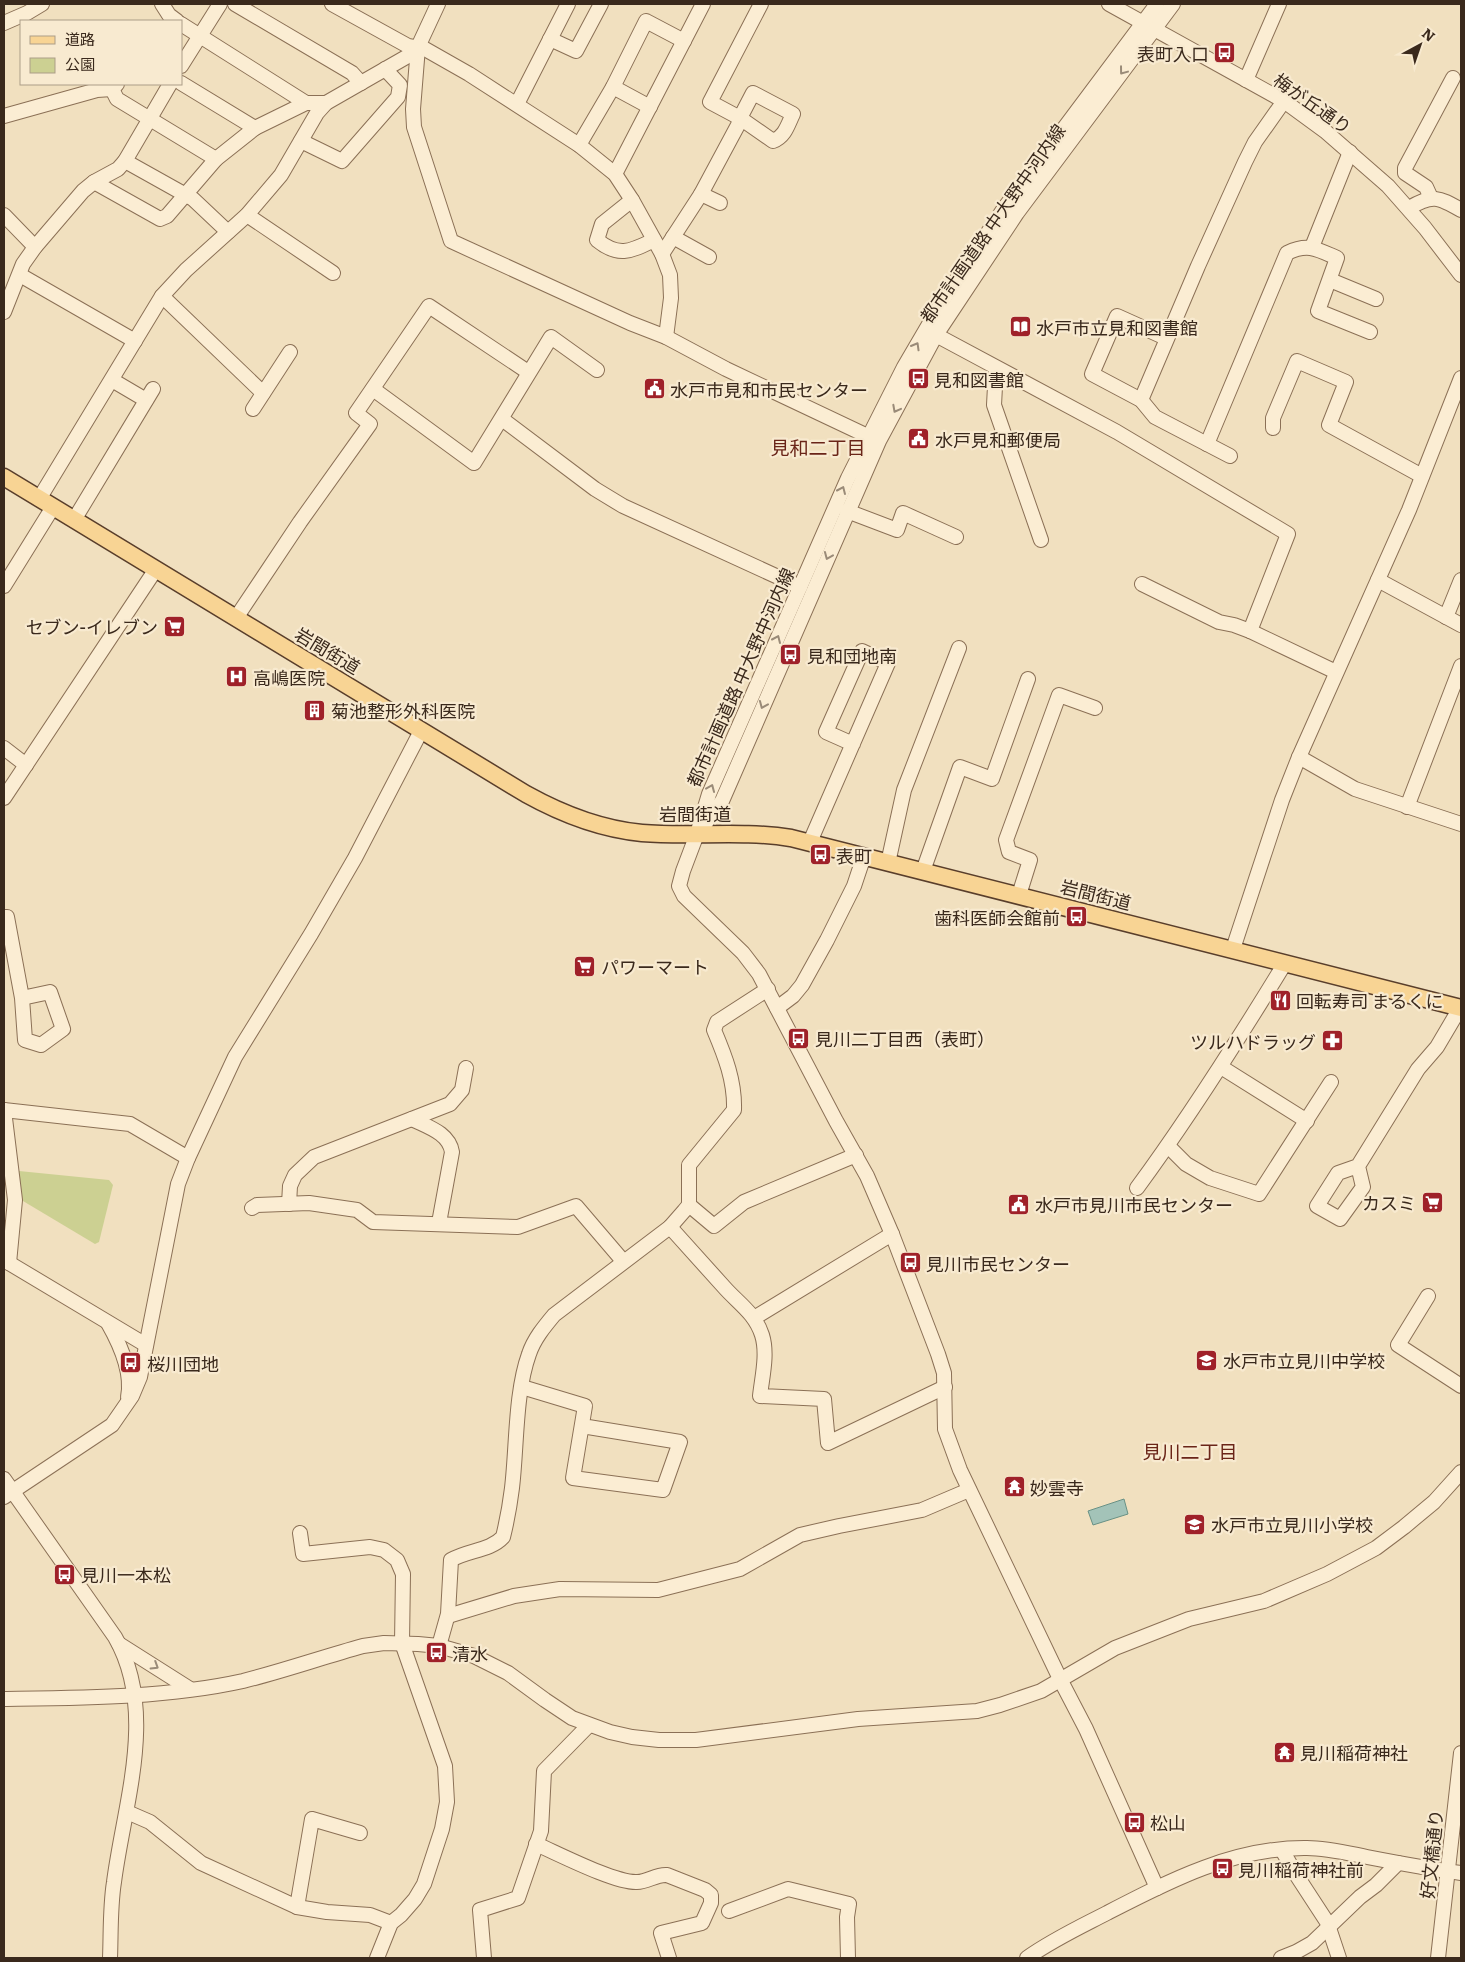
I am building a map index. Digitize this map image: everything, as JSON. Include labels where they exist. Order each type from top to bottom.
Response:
[{"type":"main road","name":"岩間街道","points":[[4,477],[544,804],[584,821],[610,828],[642,833],[754,834],[810,842],[1461,1008]]},
{"type":"street","points":[[4,23],[42,4]]},
{"type":"street","points":[[182,64],[220,4]]},
{"type":"street","points":[[235,4],[352,73],[361,83]]},
{"type":"street","points":[[332,4],[408,46],[425,49],[469,74],[579,145],[615,174],[662,254],[670,275],[671,298],[666,337]]},
{"type":"street","points":[[438,4],[418,47],[413,109],[414,126],[451,241],[630,323],[666,337],[726,369],[873,438]]},
{"type":"street","points":[[517,104],[568,4]]},
{"type":"street","points":[[550,39],[576,51],[601,4]]},
{"type":"street","points":[[615,174],[703,4]]},
{"type":"street","points":[[662,254],[701,194],[740,118],[710,102],[761,4]]},
{"type":"street","name":"梅が丘通り","points":[[1109,4],[1246,80],[1310,120],[1388,186],[1409,208],[1461,275]]},
{"type":"street","name":"都市計画道路 中大野中河内線","points":[[697,834],[722,801],[847,511],[873,438],[979,268],[1148,26],[1157,4]]},
{"type":"street","name":"都市計画道路 中大野中河内線","points":[[697,834],[708,794],[800,587],[873,438],[904,367],[945,297],[1006,204],[1148,26],[1173,4]]},
{"type":"street","points":[[1246,80],[1279,4]]},
{"type":"street","points":[[579,145],[613,87],[646,21],[684,41]]},
{"type":"street","points":[[182,25],[306,103]]},
{"type":"street","points":[[39,499],[162,296],[186,270],[248,214],[281,176],[317,113],[326,103],[408,56],[418,47]]},
{"type":"street","points":[[301,141],[342,161],[398,97],[400,84],[384,69]]},
{"type":"street","points":[[1431,198],[1426,187],[1405,173],[1405,168],[1453,78]]},
{"type":"street","points":[[182,84],[255,128]]},
{"type":"street","points":[[4,312],[23,264],[35,247],[83,192],[94,182],[118,169],[169,85]]},
{"type":"street","points":[[4,116],[115,86],[117,99],[216,159]]},
{"type":"street","points":[[613,87],[650,108]]},
{"type":"street","points":[[1141,400],[1166,338],[1245,162],[1256,142],[1284,102]]},
{"type":"street","points":[[94,182],[160,219],[167,216],[216,159],[255,128],[306,103],[326,103]]},
{"type":"street","points":[[1312,247],[1350,152]]},
{"type":"street","points":[[125,160],[193,199],[228,232]]},
{"type":"street","points":[[701,194],[720,203]]},
{"type":"street","points":[[1409,208],[1431,198],[1441,199],[1461,210]]},
{"type":"street","points":[[632,200],[602,224],[597,240],[606,247],[621,252],[632,250],[654,240]]},
{"type":"street","points":[[248,214],[333,273]]},
{"type":"street","points":[[4,215],[35,247]]},
{"type":"street","points":[[674,237],[710,257]]},
{"type":"street","points":[[1207,444],[1287,253],[1296,249],[1312,247],[1337,258],[1318,311],[1370,332]]},
{"type":"street","points":[[20,275],[135,341]]},
{"type":"street","points":[[1330,280],[1376,299]]},
{"type":"street","points":[[162,296],[262,393]]},
{"type":"street","points":[[236,618],[300,522],[370,424],[356,413],[429,306],[528,372]]},
{"type":"street","points":[[1166,338],[1117,316],[1092,374],[1141,400],[1155,417],[1230,456]]},
{"type":"street","points":[[936,335],[1117,432],[1288,534],[1250,631]]},
{"type":"street","points":[[373,389],[474,463],[502,420],[504,411],[551,337],[597,370]]},
{"type":"street","points":[[253,409],[290,352]]},
{"type":"street","points":[[1273,428],[1274,418],[1297,361],[1346,382],[1329,425],[1422,476]]},
{"type":"street","points":[[996,368],[994,404],[1041,540]]},
{"type":"street","points":[[1234,949],[1282,800],[1299,757],[1378,580],[1461,378]]},
{"type":"street","points":[[74,520],[149,395],[112,380]]},
{"type":"street","points":[[502,420],[595,489],[623,506],[800,587]]},
{"type":"street","points":[[4,586],[54,507]]},
{"type":"street","points":[[847,511],[897,530],[903,513],[956,537]]},
{"type":"street","points":[[4,798],[156,569]]},
{"type":"street","points":[[1378,580],[1461,625]]},
{"type":"street","points":[[1446,617],[1461,580]]},
{"type":"street","points":[[1142,584],[1219,622],[1250,631],[1336,672]]},
{"type":"street","points":[[888,863],[904,790],[959,648]]},
{"type":"street","points":[[810,842],[853,744],[888,664],[862,651],[826,732],[853,744]]},
{"type":"street","points":[[1407,807],[1461,666]]},
{"type":"street","points":[[923,871],[960,767],[992,779],[1028,679]]},
{"type":"street","points":[[1019,895],[1030,860],[1009,852],[1006,840],[1060,695],[1095,708]]},
{"type":"street","points":[[9,1494],[112,1425],[136,1388],[140,1377],[178,1184],[188,1158],[235,1057],[311,934],[355,858],[421,731]]},
{"type":"street","points":[[4,748],[26,765]]},
{"type":"street","points":[[1299,757],[1355,789],[1461,824]]},
{"type":"street","points":[[697,834],[683,871],[679,886],[680,890],[751,962],[768,989],[836,1121],[856,1155],[892,1234],[938,1354],[944,1373],[945,1428],[952,1450],[969,1490],[1086,1728],[1157,1888]]},
{"type":"street","points":[[778,1008],[793,996],[806,977],[854,886],[864,856]]},
{"type":"street","points":[[4,917],[7,917],[22,998]]},
{"type":"street","points":[[1137,1188],[1168,1146],[1221,1067],[1285,963]]},
{"type":"street","points":[[439,1646],[448,1616],[451,1560],[462,1554],[498,1543],[503,1537],[512,1488],[524,1370],[539,1334],[554,1315],[670,1227],[689,1205],[689,1166],[734,1110],[733,1090],[727,1061],[714,1030],[717,1022],[768,989]]},
{"type":"street","points":[[1358,1166],[1418,1069],[1437,1047],[1461,1008]]},
{"type":"street","points":[[1221,1067],[1307,1122]]},
{"type":"street","points":[[289,1204],[290,1186],[295,1174],[314,1157],[450,1104],[462,1090],[466,1068]]},
{"type":"street","points":[[1168,1146],[1186,1164],[1210,1178],[1258,1194],[1307,1122],[1331,1082]]},
{"type":"street","points":[[146,1345],[6,1261],[15,1200],[4,1110],[130,1124],[188,1158]]},
{"type":"street","points":[[412,1119],[443,1135],[451,1144],[452,1152],[439,1223]]},
{"type":"street","points":[[689,1205],[714,1226],[744,1202],[856,1155]]},
{"type":"street","points":[[252,1208],[257,1205],[309,1203],[357,1210],[373,1222],[518,1227],[576,1206],[623,1261]]},
{"type":"street","points":[[670,1227],[754,1318],[762,1335],[764,1349],[760,1396],[824,1399],[828,1443],[945,1387]]},
{"type":"street","points":[[754,1318],[892,1234]]},
{"type":"street","points":[[1428,1296],[1398,1345],[1461,1386]]},
{"type":"street","points":[[107,1322],[124,1356],[129,1384],[127,1403]]},
{"type":"street","points":[[522,1387],[585,1406],[573,1478],[663,1490],[680,1442],[582,1426]]},
{"type":"street","points":[[4,1699],[134,1696],[190,1689],[242,1681],[363,1646],[402,1643],[439,1646],[491,1663],[522,1681],[559,1710],[589,1726],[632,1737],[659,1740],[696,1740],[858,1718],[977,1711],[1024,1697],[1061,1680],[1115,1648],[1189,1619],[1264,1601],[1327,1574],[1376,1548],[1404,1527],[1434,1502],[1461,1472]]},
{"type":"street","points":[[4,1479],[9,1494],[119,1644],[134,1696],[136,1739],[127,1812],[114,1883],[110,1958]]},
{"type":"street","points":[[448,1616],[514,1596],[560,1589],[658,1590],[740,1569],[800,1535],[922,1510],[969,1490]]},
{"type":"street","points":[[300,1533],[303,1554],[370,1547],[384,1550],[397,1560],[403,1574],[402,1643],[445,1766],[447,1802],[442,1829],[424,1884],[415,1899],[391,1923],[377,1958]]},
{"type":"street","points":[[119,1644],[190,1689]]},
{"type":"street","points":[[484,1958],[480,1910],[518,1898],[541,1831],[544,1771],[589,1726]]},
{"type":"street","name":"好文橋通り","points":[[1438,1958],[1454,1872],[1461,1753]]},
{"type":"street","points":[[127,1812],[150,1822],[201,1863],[297,1907],[370,1916],[391,1923]]},
{"type":"street","points":[[297,1907],[312,1819],[360,1833]]},
{"type":"street","points":[[536,1844],[618,1880],[638,1882],[660,1874],[667,1875],[705,1890],[711,1895],[711,1903],[702,1923],[661,1934],[669,1958]]},
{"type":"street","points":[[1027,1958],[1064,1935],[1157,1888],[1214,1863],[1282,1850],[1320,1849],[1454,1872]]},
{"type":"street","points":[[1282,1850],[1327,1922],[1340,1958]]},
{"type":"street","points":[[1280,1958],[1296,1952],[1312,1942],[1398,1863]]},
{"type":"street","points":[[729,1911],[788,1889],[849,1904],[847,1917],[848,1958]]},
{"type":"green space","points":[[19,1171],[109,1180],[113,1185],[99,1242],[95,1244],[23,1201],[19,1196],[16,1174]]},
{"type":"water","points":[[1124,1499],[1128,1514],[1093,1525],[1088,1511]]},
{"type":"place","name":"表町入口","points":[[1225,53]]},
{"type":"place","name":"水戸市立見和図書館","points":[[1020,327]]},
{"type":"place","name":"見和図書館","points":[[918,379]]},
{"type":"place","name":"水戸市見和市民センター","points":[[654,389]]},
{"type":"place","name":"水戸見和郵便局","points":[[919,439]]},
{"type":"place","name":"セブン-イレブン","points":[[174,626]]},
{"type":"place","name":"見和団地南","points":[[791,655]]},
{"type":"place","name":"高嶋医院","points":[[237,677]]},
{"type":"place","name":"菊池整形外科医院","points":[[315,710]]},
{"type":"place","name":"表町","points":[[820,855]]},
{"type":"place","name":"歯科医師会館前","points":[[1076,917]]},
{"type":"place","name":"パワーマート","points":[[585,966]]},
{"type":"place","name":"回転寿司 まるくに","points":[[1280,1000]]},
{"type":"place","name":"見川二丁目西（表町）","points":[[799,1038]]},
{"type":"place","name":"ツルハドラッグ","points":[[1332,1041]]},
{"type":"place","name":"カスミ","points":[[1432,1202]]},
{"type":"place","name":"水戸市見川市民センター","points":[[1019,1204]]},
{"type":"place","name":"見川市民センター","points":[[910,1263]]},
{"type":"place","name":"水戸市立見川中学校","points":[[1207,1360]]},
{"type":"place","name":"桜川団地","points":[[131,1363]]},
{"type":"place","name":"妙雲寺","points":[[1014,1487]]},
{"type":"place","name":"水戸市立見川小学校","points":[[1195,1524]]},
{"type":"place","name":"見川一本松","points":[[65,1574]]},
{"type":"place","name":"清水","points":[[436,1653]]},
{"type":"place","name":"見川稲荷神社","points":[[1284,1752]]},
{"type":"place","name":"松山","points":[[1134,1822]]},
{"type":"place","name":"見川稲荷神社前","points":[[1222,1869]]},
{"type":"district","name":"見和二丁目","points":[[818,447]]},
{"type":"district","name":"見川二丁目","points":[[1190,1451]]}]
